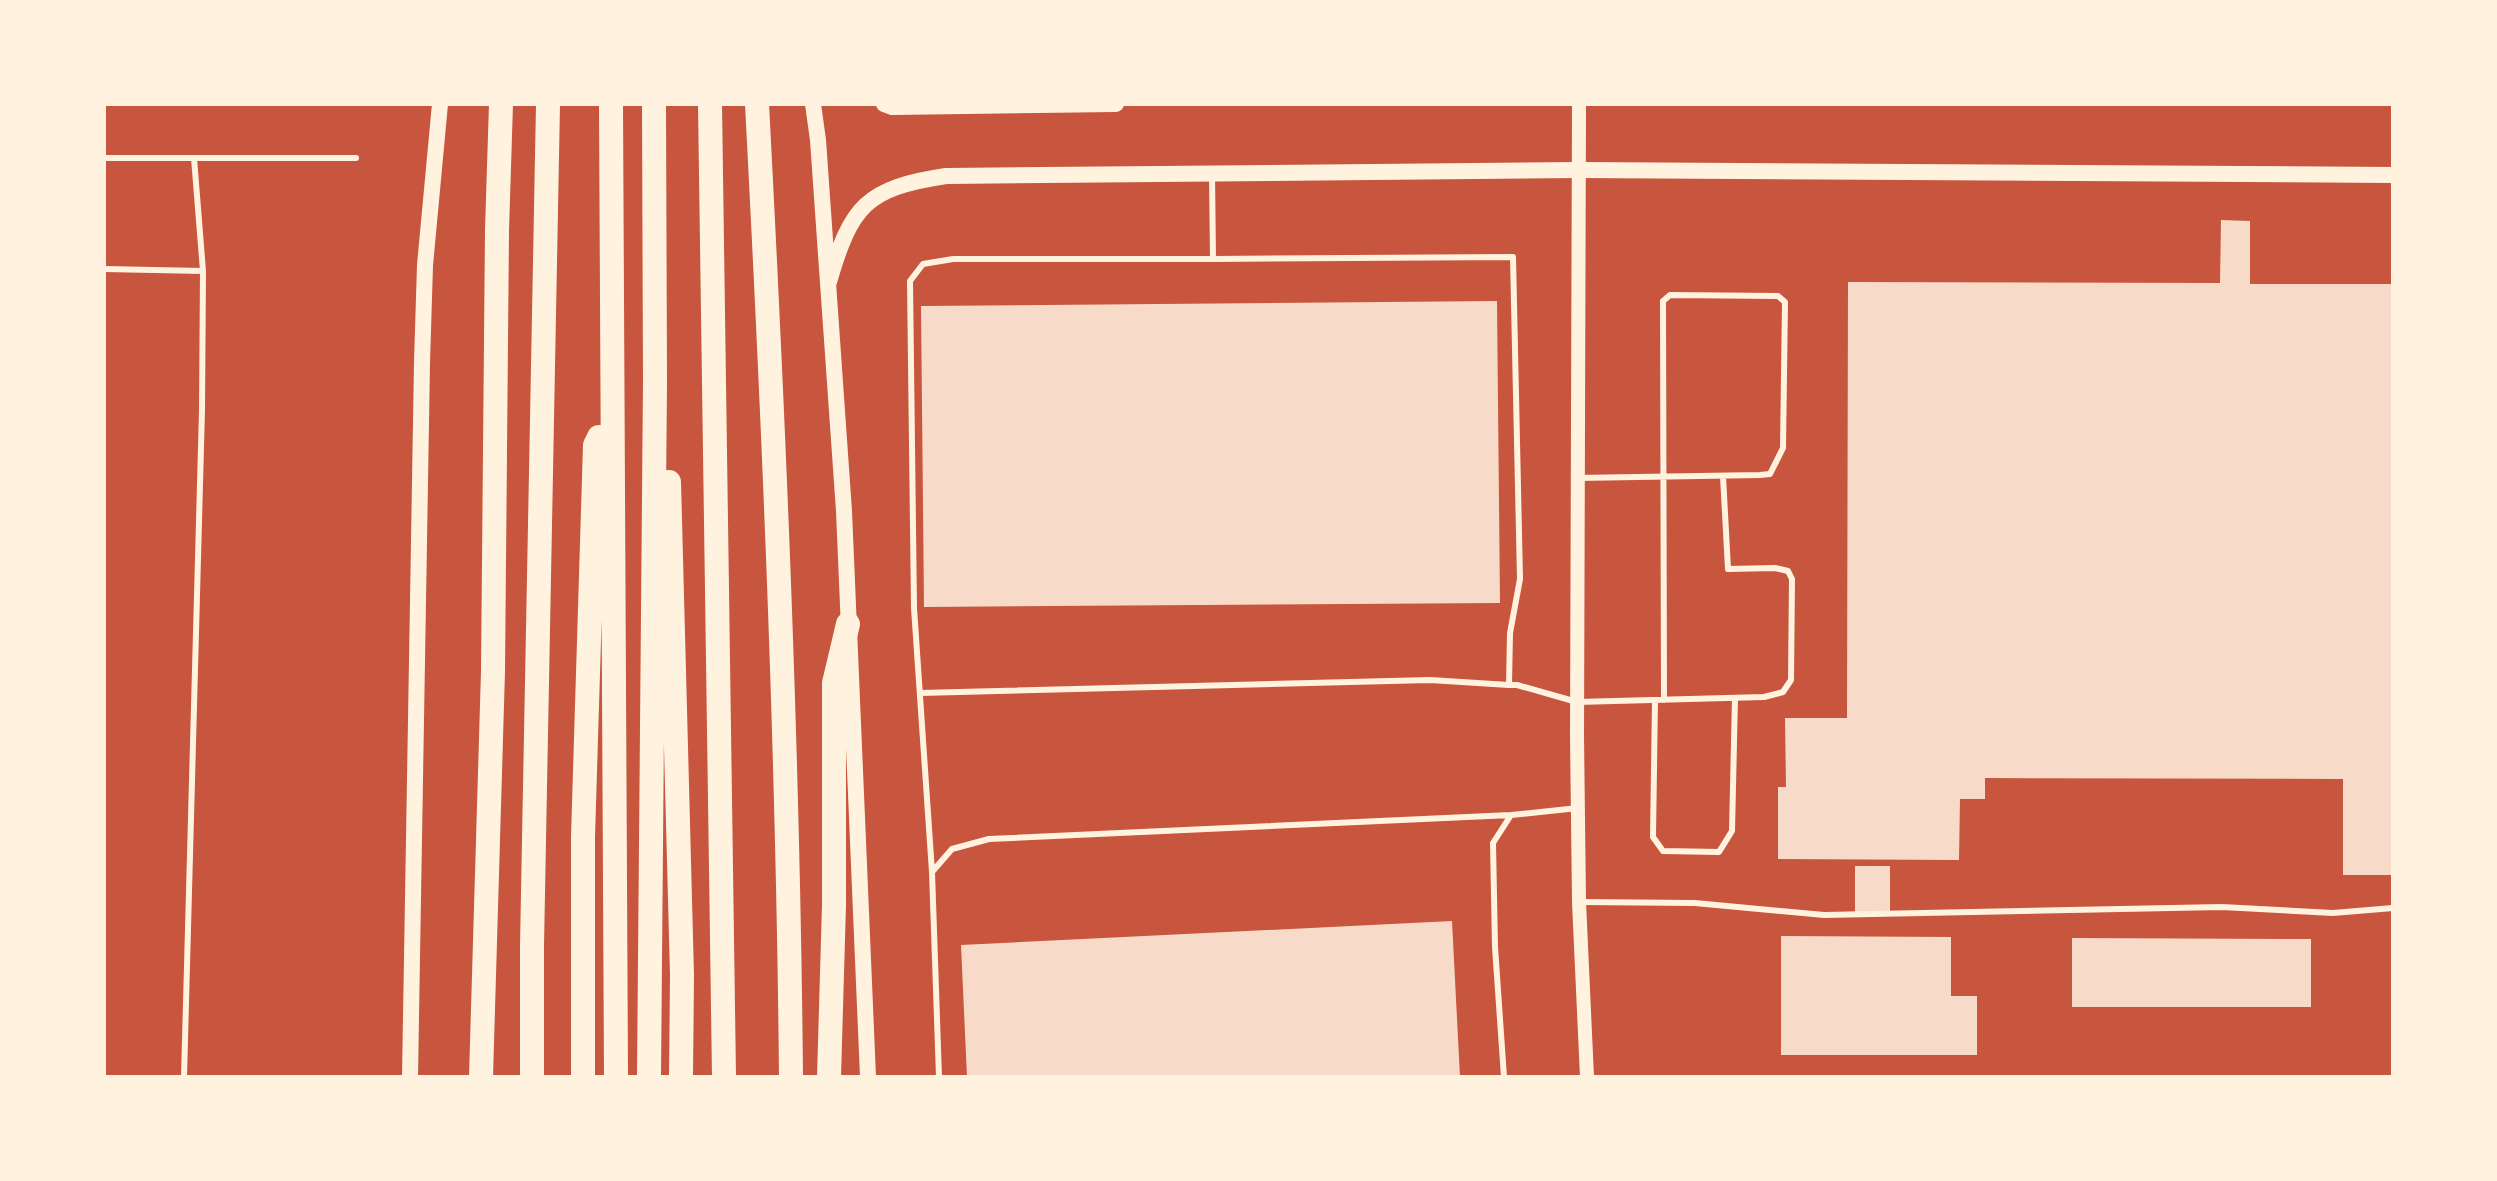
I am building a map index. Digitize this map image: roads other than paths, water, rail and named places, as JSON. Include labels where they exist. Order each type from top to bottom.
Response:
[{"type":"highway","points":[[481,1077],[493,671],[501,104]]},
{"type":"highway","points":[[532,1077],[548,104]]},
{"type":"highway","points":[[611,104],[616,1077]]},
{"type":"highway","points":[[649,1077],[655,381],[654,104]]},
{"type":"highway","points":[[710,104],[724,1077]]},
{"type":"highway","points":[[757,104],[782,644],[791,1077]]},
{"type":"highway","points":[[655,381],[668,441],[682,975],[681,1077]]},
{"type":"highway","points":[[583,1077],[583,837],[595,445],[611,409]]},
{"type":"highway","points":[[829,1077],[834,905],[834,683],[848,624]]},
{"type":"main road","points":[[410,1077],[422,335],[425,265],[440,104]]},
{"type":"main road","points":[[813,104],[829,282],[868,1077]]},
{"type":"main road","points":[[884,104],[892,107],[1116,104]]},
{"type":"main road","points":[[829,282],[842,238],[861,209],[881,194],[911,182],[946,176],[1578,170],[2393,175]]},
{"type":"street","points":[[1579,104],[1577,702],[1579,902],[1587,1077]]},
{"type":"lane","points":[[104,158],[356,158]]},
{"type":"lane","points":[[184,1077],[202,410],[203,271],[194,158]]},
{"type":"lane","points":[[1212,174],[1213,259]]},
{"type":"lane","points":[[939,1077],[932,872],[914,608],[910,281],[923,264],[953,259],[1513,257],[1520,579],[1510,633],[1509,685]]},
{"type":"lane","points":[[104,269],[203,271]]},
{"type":"lane","points":[[1577,478],[1663,477],[1723,476],[1770,474],[1783,448],[1785,302],[1778,296],[1670,295],[1663,301],[1663,477],[1664,700]]},
{"type":"lane","points":[[920,693],[1430,680],[1517,685],[1577,702],[1764,697],[1783,692],[1791,680],[1792,579],[1788,571],[1775,568],[1728,569],[1723,476]]},
{"type":"lane","points":[[1655,700],[1653,837],[1663,851],[1719,852],[1732,831],[1735,698]]},
{"type":"lane","points":[[932,872],[952,849],[989,839],[1511,815],[1578,808]]},
{"type":"lane","points":[[1504,1077],[1495,947],[1493,843],[1511,815]]},
{"type":"lane","points":[[1579,902],[1695,903],[1824,915],[2222,907],[2333,913],[2393,908]]}]
